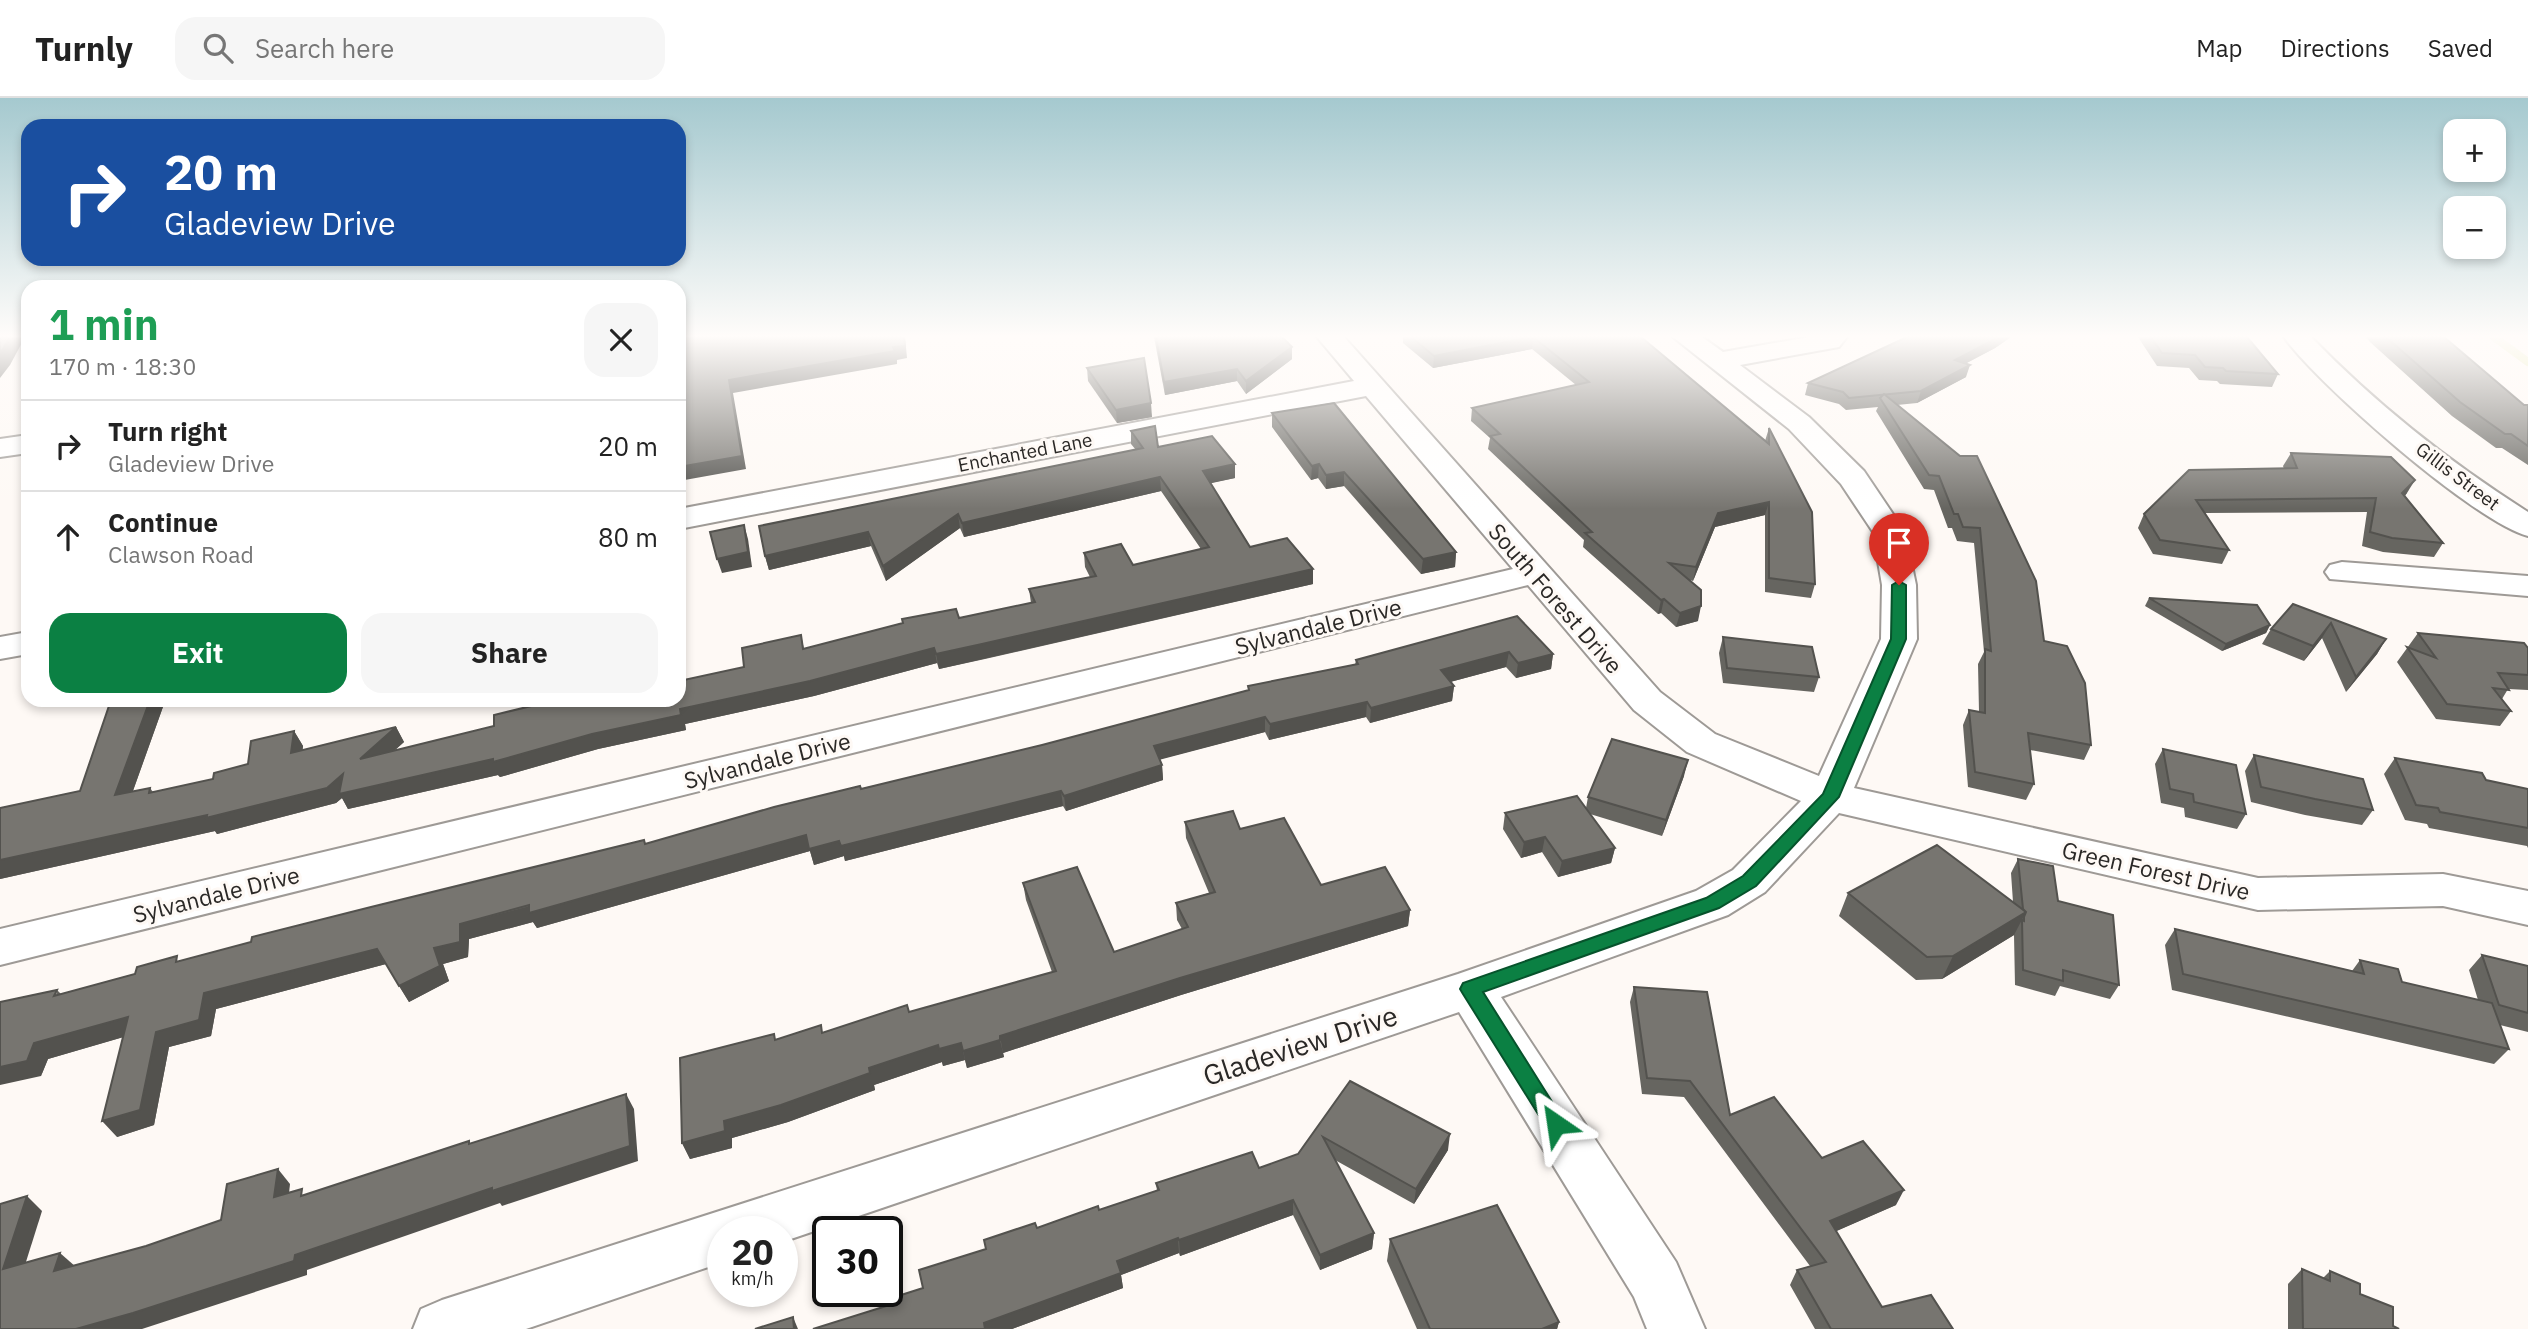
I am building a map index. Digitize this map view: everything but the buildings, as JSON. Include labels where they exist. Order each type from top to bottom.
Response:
[{"type":"street","name":"Enchanted Lane","points":[[686,518],[1327,394]]},
{"type":"street","name":"South Forest Drive","points":[[1378,394],[1647,701],[1701,743],[1830,797]]},
{"type":"street","points":[[1762,394],[1799,423],[1853,478],[1889,532],[1899,585],[1899,639],[1830,797]]},
{"type":"street","name":"Gillis Street","points":[[2353,394],[2489,501],[2528,526]]},
{"type":"street","points":[[0,448],[21,445]]},
{"type":"street","points":[[2342,572],[2528,586]]},
{"type":"street","name":"Sylvandale Drive","points":[[0,947],[1533,573]]},
{"type":"street","points":[[0,648],[21,644]]},
{"type":"street","name":"Green Forest Drive","points":[[1830,797],[2258,894],[2443,890],[2528,908]]},
{"type":"street","name":"Gladeview Drive","points":[[783,1216],[1470,989],[1712,903],[1749,881],[1830,797]]},
{"type":"street","points":[[1470,989],[1656,1282],[1676,1329]]},
{"type":"street","points":[[442,1329],[707,1241]]},
{"type":"route","points":[[1556,1124],[1470,989],[1712,903],[1749,881],[1830,797],[1899,639],[1899,585]]}]
